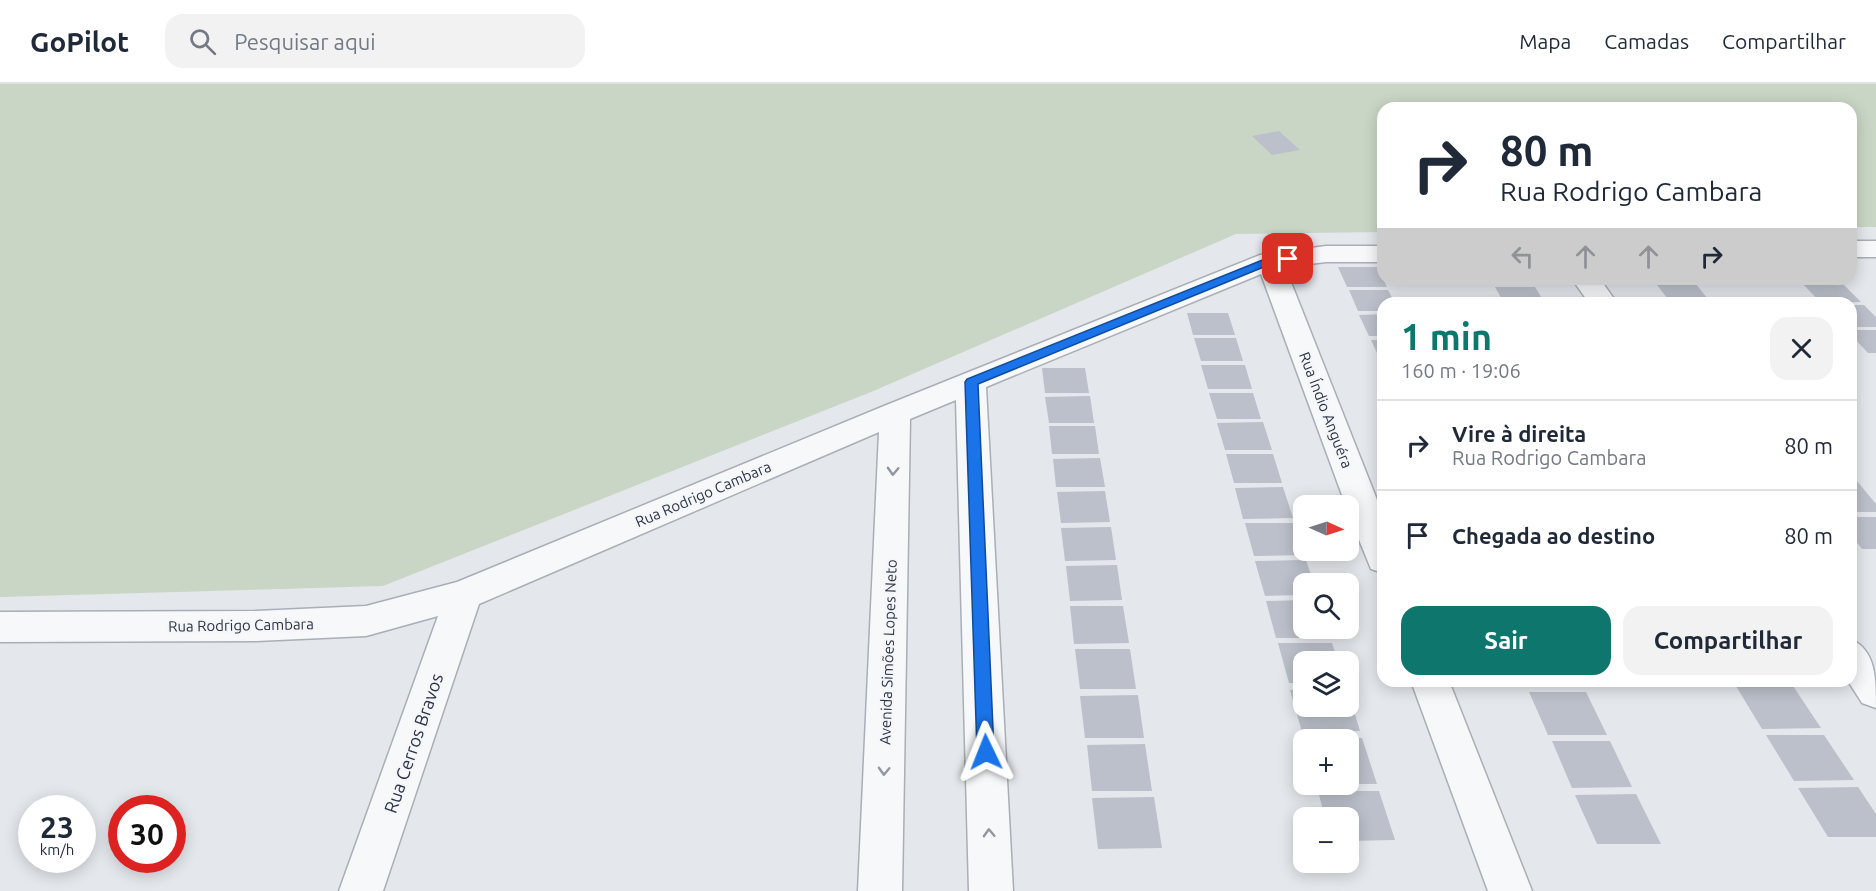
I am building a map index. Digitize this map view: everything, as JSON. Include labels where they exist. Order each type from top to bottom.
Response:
[{"type":"street","name":"Rua Rodrigo Cambara","points":[[0,627],[256,626],[366,621],[464,596],[895,413],[1269,261],[1326,254],[1377,254]]},
{"type":"street","name":"Rua Índio Anguéra","points":[[1269,261],[1377,543]]},
{"type":"street","points":[[971,382],[991,891]]},
{"type":"street","name":"Avenida Simões Lopes Neto","points":[[880,891],[895,413]]},
{"type":"street","name":"Rua Cerros Bravos","points":[[361,891],[464,596]]},
{"type":"street","points":[[1857,664],[1876,691]]},
{"type":"street","points":[[1432,687],[1510,891]]},
{"type":"green space","points":[[0,84],[1876,84],[1876,227],[1857,227],[1857,102],[1377,102],[1377,232],[1236,234],[871,392],[383,586],[0,597]]},
{"type":"building","points":[[1279,131],[1300,150],[1272,155],[1252,136]]},
{"type":"building","points":[[1338,267],[1377,267],[1377,285],[1387,287],[1347,287]]},
{"type":"building","points":[[1657,285],[1697,285],[1706,297],[1666,297]]},
{"type":"building","points":[[1804,285],[1844,285],[1856,297],[1815,297]]},
{"type":"building","points":[[1495,287],[1535,287],[1541,297],[1501,297]]},
{"type":"building","points":[[1349,290],[1388,290],[1392,297],[1377,297],[1377,311],[1358,311]]},
{"type":"building","points":[[1857,305],[1864,305],[1876,317],[1876,327],[1857,327]]},
{"type":"building","points":[[1187,313],[1228,313],[1235,335],[1193,335]]},
{"type":"building","points":[[1377,314],[1377,336],[1369,336],[1359,315]]},
{"type":"building","points":[[1857,330],[1876,330],[1876,353],[1868,353],[1857,341]]},
{"type":"building","points":[[1194,338],[1236,338],[1243,361],[1201,361]]},
{"type":"building","points":[[1371,340],[1377,340],[1377,353]]},
{"type":"building","points":[[1201,365],[1245,365],[1252,389],[1208,389]]},
{"type":"building","points":[[1042,368],[1085,368],[1089,393],[1045,393]]},
{"type":"building","points":[[1209,393],[1253,393],[1261,419],[1217,419]]},
{"type":"building","points":[[1090,396],[1094,423],[1049,423],[1045,397]]},
{"type":"building","points":[[1263,422],[1272,450],[1225,450],[1217,423]]},
{"type":"building","points":[[1049,426],[1095,426],[1099,454],[1052,454]]},
{"type":"building","points":[[1226,454],[1273,454],[1282,483],[1234,483]]},
{"type":"building","points":[[1100,458],[1105,487],[1056,487],[1053,459]]},
{"type":"building","points":[[1857,481],[1876,504],[1876,512],[1857,512]]},
{"type":"building","points":[[1283,487],[1293,518],[1243,519],[1235,488]]},
{"type":"building","points":[[1105,491],[1110,522],[1061,523],[1057,492]]},
{"type":"building","points":[[1857,517],[1876,517],[1876,549],[1862,549],[1857,543]]},
{"type":"building","points":[[1245,523],[1293,523],[1293,555],[1254,556]]},
{"type":"building","points":[[1111,527],[1116,560],[1065,561],[1061,528]]},
{"type":"building","points":[[1255,561],[1306,561],[1310,573],[1293,573],[1293,595],[1265,596]]},
{"type":"building","points":[[1117,565],[1122,600],[1070,601],[1066,566]]},
{"type":"building","points":[[1293,600],[1293,638],[1276,638],[1266,601]]},
{"type":"building","points":[[1070,606],[1123,606],[1129,643],[1074,644]]},
{"type":"building","points":[[1278,643],[1332,643],[1335,651],[1293,651],[1293,683],[1289,683]]},
{"type":"building","points":[[1075,649],[1130,649],[1136,689],[1080,689]]},
{"type":"building","points":[[1737,687],[1794,687],[1821,728],[1762,729]]},
{"type":"building","points":[[1529,692],[1586,692],[1607,735],[1548,735]]},
{"type":"building","points":[[1138,695],[1144,738],[1085,738],[1080,696]]},
{"type":"building","points":[[1298,717],[1356,717],[1360,731],[1359,729],[1301,729]]},
{"type":"building","points":[[1766,735],[1824,735],[1854,780],[1794,781]]},
{"type":"building","points":[[1359,738],[1362,738],[1377,784],[1359,784]]},
{"type":"building","points":[[1552,741],[1610,741],[1632,787],[1572,788]]},
{"type":"building","points":[[1145,744],[1152,791],[1092,791],[1087,745]]},
{"type":"building","points":[[1858,787],[1876,814],[1876,837],[1828,837],[1798,788]]},
{"type":"building","points":[[1359,791],[1379,791],[1395,840],[1359,841],[1359,807],[1322,807],[1319,795],[1359,795]]},
{"type":"building","points":[[1636,794],[1661,844],[1597,844],[1575,795]]},
{"type":"building","points":[[1154,797],[1162,848],[1098,849],[1092,798]]},
{"type":"route","points":[[986,752],[971,382],[1269,261],[1288,259]]}]
